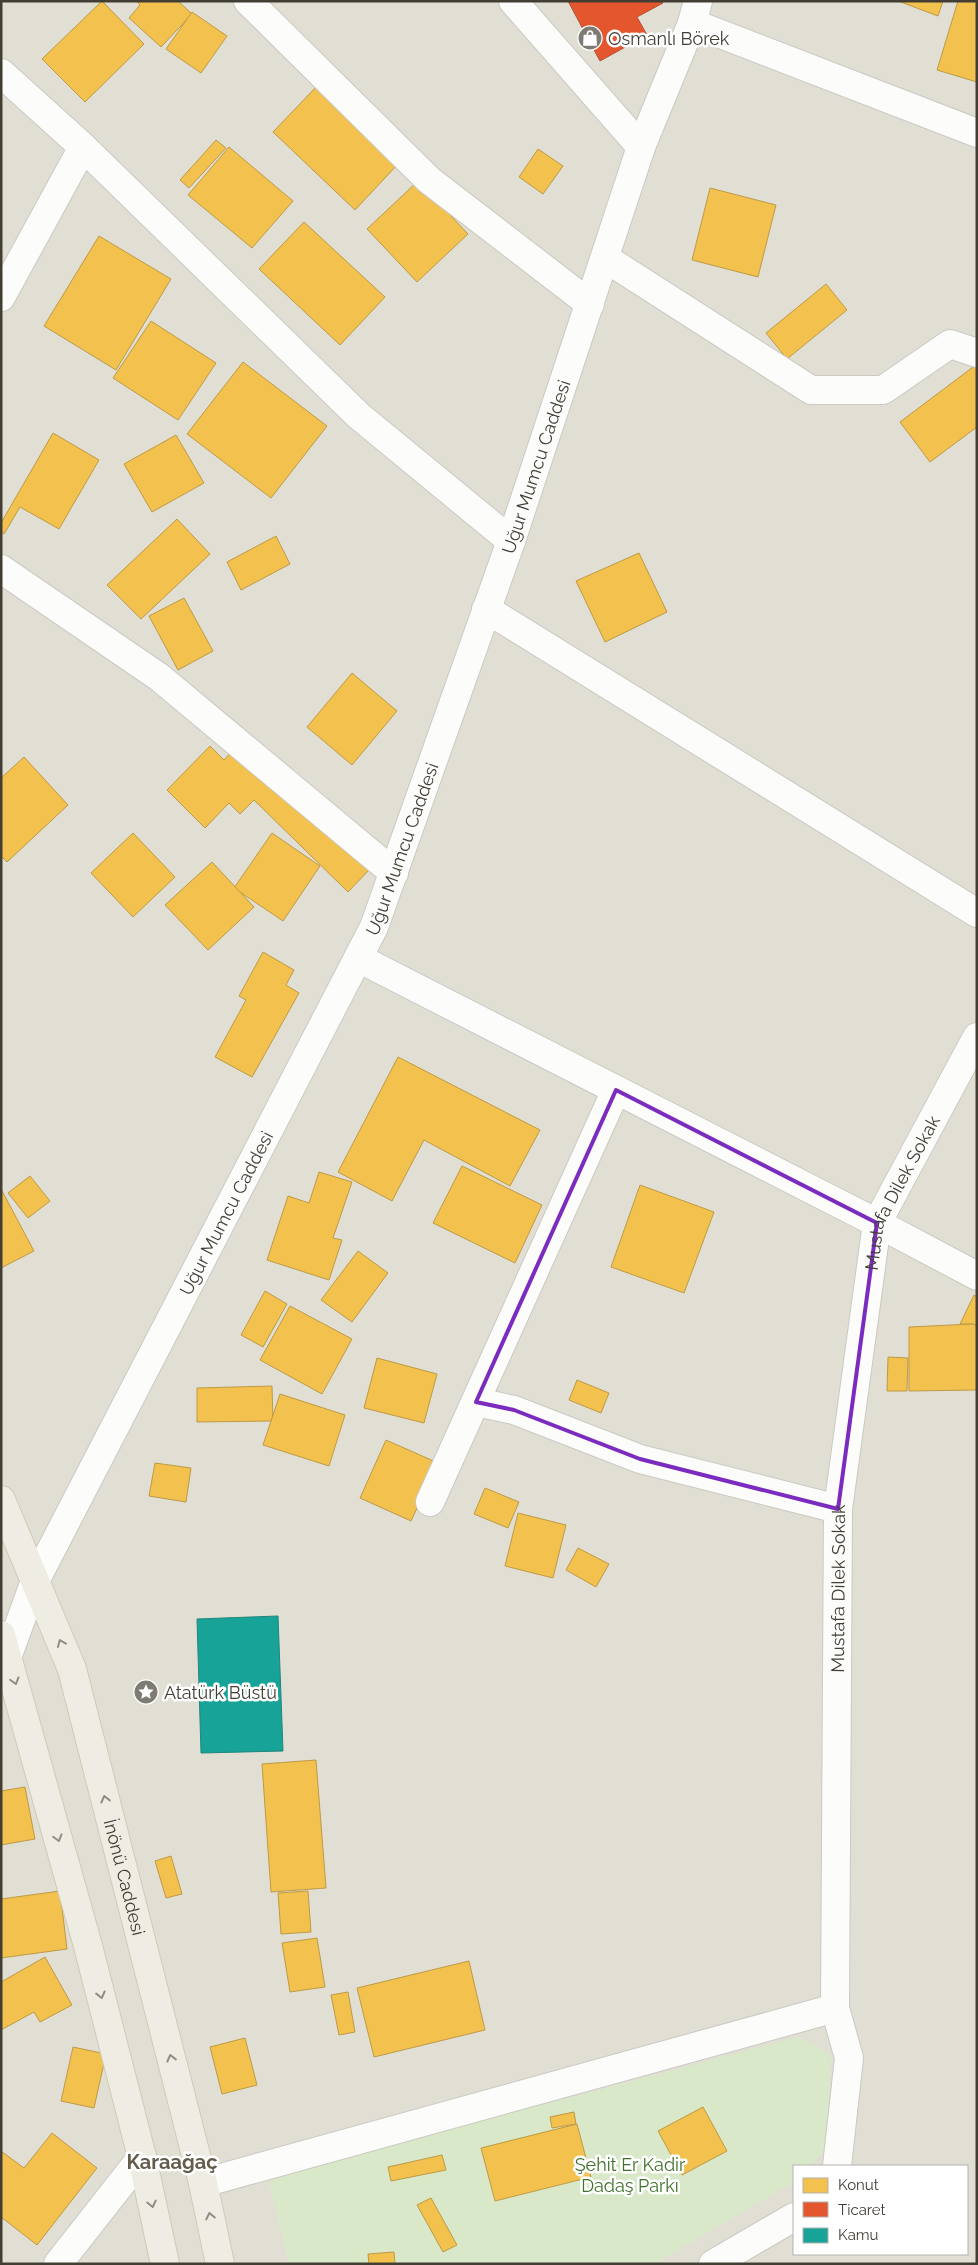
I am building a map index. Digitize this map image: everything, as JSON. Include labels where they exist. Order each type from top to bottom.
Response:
[{"type":"main road","name":"İnönü Caddesi","points":[[1,1500],[72,1669],[203,2182],[220,2264]]},
{"type":"main road","points":[[3,1649],[88,1946],[142,2157],[165,2264]]},
{"type":"street","points":[[248,1],[429,180],[590,304]]},
{"type":"street","points":[[513,1],[642,148]]},
{"type":"street","points":[[695,12],[977,133]]},
{"type":"street","name":"Uğur Mumcu Caddesi","points":[[3,1649],[35,1581],[374,927],[511,541],[642,148],[695,12]]},
{"type":"street","points":[[1,73],[83,147],[359,416],[511,541]]},
{"type":"street","points":[[1,297],[83,147]]},
{"type":"street","points":[[605,258],[811,390],[882,390],[950,344],[977,353]]},
{"type":"street","points":[[1,569],[159,676],[394,873]]},
{"type":"street","points":[[486,609],[977,913]]},
{"type":"street","points":[[358,958],[977,1276]]},
{"type":"street","name":"Mustafa Dilek Sokak","points":[[837,2165],[849,2058],[835,2008],[838,1510],[877,1223],[977,1036]]},
{"type":"street","points":[[430,1502],[616,1090]]},
{"type":"street","points":[[476,1402],[514,1410],[640,1459],[838,1510]]},
{"type":"street","points":[[203,2182],[835,2008]]},
{"type":"street","points":[[58,2264],[142,2157]]},
{"type":"street","points":[[714,2264],[793,2218]]},
{"type":"highlighted area","points":[[616,1090],[877,1223],[838,1509],[640,1459],[514,1410],[476,1402]]},
{"type":"shaded area","points":[[1,1],[977,1],[977,2264],[1,2264]]},
{"type":"green space","name":"Şehit Er Kadir Dadaş Parkı","points":[[799,2037],[831,2055],[826,2148],[811,2165],[793,2165],[793,2183],[654,2264],[289,2264],[268,2177]]},
{"type":"building: Konut","points":[[102,1],[144,44],[85,102],[42,59]]},
{"type":"building: Konut","points":[[136,1],[178,1],[192,14],[161,47],[129,18],[140,5]]},
{"type":"building: Konut","points":[[898,1],[943,1],[938,16]]},
{"type":"building: Konut","points":[[958,1],[977,1],[977,82],[937,70]]},
{"type":"building: Konut","points":[[192,12],[227,36],[201,73],[166,49]]},
{"type":"building: Konut","points":[[317,86],[399,163],[355,210],[273,132]]},
{"type":"building: Konut","points":[[216,140],[226,148],[189,188],[180,180]]},
{"type":"building: Konut","points":[[229,147],[293,201],[252,248],[188,195]]},
{"type":"building: Konut","points":[[538,149],[563,166],[543,194],[519,177]]},
{"type":"building: Konut","points":[[418,181],[468,234],[417,282],[367,229]]},
{"type":"building: Konut","points":[[710,188],[776,205],[758,277],[692,260]]},
{"type":"building: Konut","points":[[304,222],[385,297],[340,345],[259,269]]},
{"type":"building: Konut","points":[[99,236],[171,279],[116,370],[44,326]]},
{"type":"building: Konut","points":[[826,284],[847,310],[787,359],[766,333]]},
{"type":"building: Konut","points":[[151,321],[216,363],[178,420],[113,378]]},
{"type":"building: Konut","points":[[243,362],[327,426],[271,498],[187,434]]},
{"type":"building: Konut","points":[[977,364],[977,427],[930,462],[900,422]]},
{"type":"building: Konut","points":[[53,433],[99,460],[59,529],[20,507],[4,534],[1,532],[1,523]]},
{"type":"building: Konut","points":[[176,435],[204,483],[152,512],[124,464]]},
{"type":"building: Konut","points":[[177,519],[210,554],[141,619],[107,585]]},
{"type":"building: Konut","points":[[276,536],[290,564],[241,590],[227,562]]},
{"type":"building: Konut","points":[[639,553],[667,612],[605,642],[576,581]]},
{"type":"building: Konut","points":[[184,598],[213,651],[178,670],[149,616]]},
{"type":"building: Konut","points":[[352,673],[397,711],[352,765],[307,727]]},
{"type":"building: Konut","points":[[240,743],[369,870],[348,892],[254,800],[240,814],[229,803],[205,828],[167,790],[210,746],[224,760]]},
{"type":"building: Konut","points":[[24,757],[68,805],[7,862],[1,856],[1,778]]},
{"type":"building: Konut","points":[[133,833],[175,877],[133,917],[91,873]]},
{"type":"building: Konut","points":[[272,833],[320,866],[283,921],[234,888]]},
{"type":"building: Konut","points":[[212,862],[254,907],[208,950],[165,905]]},
{"type":"building: Konut","points":[[263,952],[294,970],[286,985],[299,993],[252,1077],[215,1057],[246,1000],[239,996]]},
{"type":"building: Konut","points":[[398,1057],[540,1130],[510,1186],[424,1140],[392,1201],[338,1172]]},
{"type":"building: Konut","points":[[462,1166],[542,1205],[515,1263],[433,1223]]},
{"type":"building: Konut","points":[[319,1172],[352,1182],[333,1238],[342,1240],[329,1280],[267,1260],[288,1196],[309,1203]]},
{"type":"building: Konut","points":[[30,1176],[50,1201],[28,1218],[8,1193]]},
{"type":"building: Konut","points":[[640,1185],[714,1212],[684,1293],[611,1267]]},
{"type":"building: Konut","points":[[1,1189],[34,1251],[1,1268]]},
{"type":"building: Konut","points":[[358,1251],[388,1273],[352,1322],[321,1300]]},
{"type":"building: Konut","points":[[265,1291],[287,1304],[263,1347],[241,1335]]},
{"type":"building: Konut","points":[[974,1295],[977,1297],[977,1326],[973,1324],[960,1324]]},
{"type":"building: Konut","points":[[290,1306],[352,1339],[322,1394],[260,1360]]},
{"type":"building: Konut","points":[[973,1324],[977,1326],[977,1390],[909,1391],[909,1327]]},
{"type":"building: Konut","points":[[888,1357],[908,1358],[907,1391],[887,1391]]},
{"type":"building: Konut","points":[[377,1358],[437,1374],[424,1423],[364,1408]]},
{"type":"building: Konut","points":[[577,1380],[609,1393],[601,1413],[569,1400]]},
{"type":"building: Konut","points":[[272,1386],[273,1421],[197,1422],[197,1388]]},
{"type":"building: Konut","points":[[280,1394],[345,1415],[329,1466],[263,1445]]},
{"type":"building: Konut","points":[[386,1440],[438,1463],[411,1521],[360,1498]]},
{"type":"building: Konut","points":[[155,1463],[191,1468],[186,1502],[149,1496]]},
{"type":"building: Konut","points":[[485,1488],[519,1502],[508,1528],[474,1514]]},
{"type":"building: Konut","points":[[518,1513],[566,1525],[553,1578],[505,1566]]},
{"type":"building: Konut","points":[[578,1548],[609,1564],[596,1587],[566,1570]]},
{"type":"building: Konut","points":[[316,1760],[326,1888],[271,1892],[262,1764]]},
{"type":"building: Konut","points":[[25,1787],[35,1839],[1,1845],[1,1791]]},
{"type":"building: Konut","points":[[171,1856],[182,1894],[166,1898],[155,1861]]},
{"type":"building: Konut","points":[[60,1891],[67,1949],[1,1958],[1,1899]]},
{"type":"building: Konut","points":[[308,1891],[311,1932],[281,1934],[278,1893]]},
{"type":"building: Konut","points":[[317,1938],[325,1987],[290,1992],[282,1943]]},
{"type":"building: Konut","points":[[45,1957],[72,2005],[40,2022],[34,2012],[1,2030],[1,1982]]},
{"type":"building: Konut","points":[[469,1961],[485,2030],[374,2057],[357,1988]]},
{"type":"building: Konut","points":[[348,1992],[355,2032],[339,2035],[331,1995]]},
{"type":"building: Konut","points":[[245,2038],[257,2085],[222,2094],[210,2047]]},
{"type":"building: Konut","points":[[73,2047],[106,2054],[94,2108],[61,2101]]},
{"type":"building: Konut","points":[[703,2107],[727,2151],[682,2175],[658,2131]]},
{"type":"building: Konut","points":[[574,2112],[576,2124],[552,2128],[550,2117]]},
{"type":"building: Konut","points":[[577,2124],[591,2177],[495,2201],[481,2148]]},
{"type":"building: Konut","points":[[52,2133],[97,2168],[37,2245],[1,2217],[1,2151],[24,2168]]},
{"type":"building: Konut","points":[[442,2155],[446,2170],[391,2181],[388,2167]]},
{"type":"building: Konut","points":[[431,2198],[457,2245],[443,2252],[417,2205]]},
{"type":"building: Konut","points":[[394,2252],[395,2264],[369,2264],[368,2254]]},
{"type":"building: Ticaret","points":[[568,1],[662,1],[663,3],[637,17],[647,35],[600,61]]},
{"type":"building: Kamu","points":[[278,1616],[283,1751],[201,1753],[197,1619]]},
{"type":"place","name":"Osmanlı Börek","points":[[590,38]]},
{"type":"place","name":"Atatürk Büstü","points":[[146,1692]]},
{"type":"district","name":"Karaağaç","points":[[172,2162]]}]
